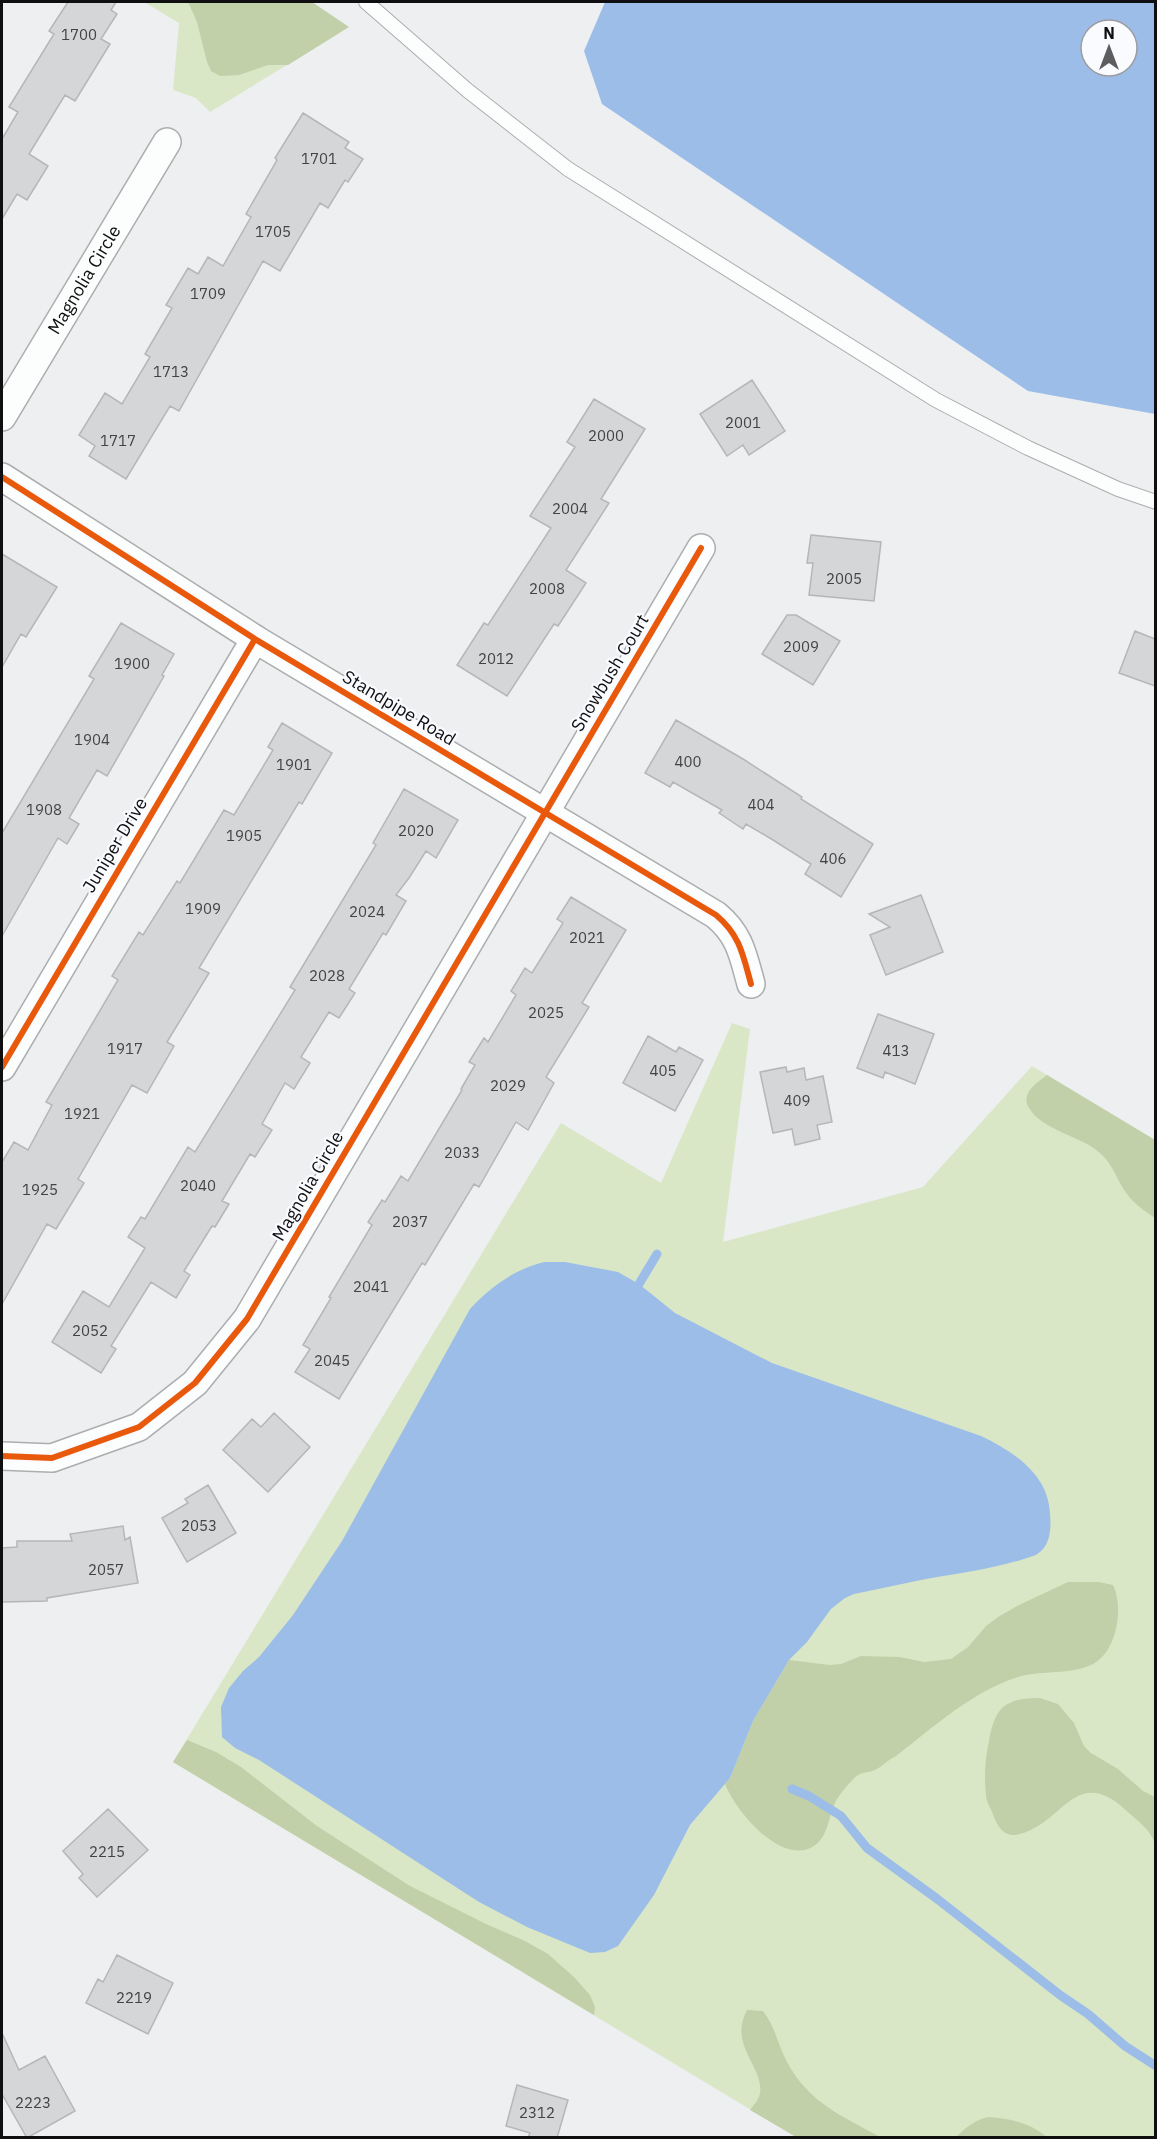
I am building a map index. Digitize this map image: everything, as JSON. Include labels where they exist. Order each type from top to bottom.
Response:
[{"type":"street","name":"Magnolia Circle","points":[[2,417],[167,142]]},
{"type":"street","name":"Standpipe Road","points":[[2,477],[255,639],[716,915],[728,925],[741,946],[751,984]]},
{"type":"street","name":"Snowbush Court","points":[[544,813],[700,548]]},
{"type":"street","name":"Juniper Drive","points":[[2,1067],[255,639]]},
{"type":"street","name":"Magnolia Circle","points":[[2,1456],[52,1458],[140,1427],[195,1383],[247,1319],[544,813]]},
{"type":"lane","points":[[366,2],[467,90],[568,169],[936,400],[1028,448],[1118,489],[1155,502]]},
{"type":"green space","points":[[144,2],[286,2],[336,35],[210,112],[196,98],[173,90],[179,23]]},
{"type":"green space","points":[[188,2],[312,2],[349,27],[288,65],[268,65],[239,75],[220,76],[211,71],[207,62],[197,22]]},
{"type":"green space","points":[[732,1023],[750,1029],[723,1242],[923,1187],[1032,1066],[1155,1140],[1155,2137],[796,2137],[173,1762],[561,1123],[661,1183]]},
{"type":"green space","points":[[1047,1075],[1155,1140],[1155,1218],[1130,1198],[1101,1154],[1034,1115],[1027,1103],[1028,1093]]},
{"type":"green space","points":[[1068,1582],[1099,1582],[1113,1585],[1116,1593],[1118,1613],[1115,1633],[1107,1651],[1093,1664],[1073,1670],[1018,1677],[969,1701],[896,1756],[873,1771],[854,1778],[838,1798],[823,1837],[814,1846],[801,1850],[788,1849],[774,1842],[761,1833],[738,1808],[725,1784],[730,1778],[753,1721],[789,1660],[830,1665],[841,1664],[861,1656],[900,1657],[924,1662],[951,1659],[968,1647],[986,1626],[998,1617]]},
{"type":"green space","points":[[1028,1698],[1040,1698],[1058,1704],[1074,1723],[1084,1746],[1091,1753],[1118,1769],[1143,1791],[1155,1797],[1155,1844],[1141,1823],[1111,1799],[1096,1793],[1083,1794],[1035,1828],[1020,1834],[1009,1834],[1002,1830],[996,1822],[986,1797],[986,1761],[991,1729],[999,1712],[1010,1703]]},
{"type":"green space","points":[[187,1740],[216,1752],[241,1767],[317,1826],[410,1886],[548,1954],[590,1995],[595,2007],[594,2015],[173,1762]]},
{"type":"green space","points":[[747,2010],[763,2011],[771,2023],[787,2062],[816,2098],[840,2115],[880,2137],[796,2137],[750,2110],[760,2093],[760,2083],[744,2045],[742,2034],[742,2023]]},
{"type":"green space","points":[[989,2117],[1020,2122],[1047,2137],[956,2137],[975,2122]]},
{"type":"water","points":[[605,2],[1155,2],[1155,414],[1028,391],[602,104],[584,51]]},
{"type":"water","points":[[544,1262],[565,1262],[618,1272],[639,1284],[675,1313],[772,1363],[981,1436],[1003,1447],[1033,1472],[1046,1493],[1050,1511],[1050,1530],[1047,1542],[1044,1548],[1034,1555],[1011,1563],[854,1594],[831,1609],[807,1642],[789,1660],[753,1721],[730,1778],[690,1825],[654,1895],[618,1946],[605,1952],[590,1953],[527,1927],[479,1902],[259,1760],[235,1748],[222,1737],[221,1707],[229,1688],[259,1657],[293,1615],[342,1541],[470,1309],[504,1280],[523,1269]]},
{"type":"building","points":[[68,2],[116,2],[111,10],[117,14],[101,39],[110,44],[75,101],[65,95],[29,154],[48,166],[27,200],[17,194],[2,219],[2,139],[18,112],[9,107],[54,34],[49,31]]},
{"type":"building","points":[[303,113],[349,142],[345,148],[363,159],[348,182],[345,180],[328,208],[320,203],[280,271],[263,261],[179,411],[170,406],[126,479],[89,456],[95,446],[79,435],[105,393],[122,404],[150,357],[145,354],[172,308],[166,305],[188,268],[198,274],[208,257],[223,266],[251,217],[246,214],[277,160],[275,158]]},
{"type":"building","points":[[752,380],[785,431],[749,455],[743,445],[727,456],[700,414]]},
{"type":"building","points":[[594,399],[645,429],[601,499],[609,503],[566,570],[586,583],[558,626],[554,624],[507,696],[457,665],[484,623],[488,625],[551,528],[530,516],[575,447],[567,442]]},
{"type":"building","points":[[811,535],[881,542],[874,601],[809,595],[813,563],[807,563]]},
{"type":"building","points":[[2,554],[57,587],[26,637],[21,634],[2,667]]},
{"type":"building","points":[[787,615],[796,615],[840,641],[813,685],[762,654]]},
{"type":"building","points":[[121,623],[174,654],[162,675],[164,676],[107,776],[97,770],[69,818],[79,824],[67,844],[58,838],[2,936],[2,833],[94,679],[89,676]]},
{"type":"building","points":[[1135,631],[1155,639],[1155,686],[1119,673]]},
{"type":"building","points":[[676,720],[743,759],[873,844],[841,897],[805,874],[811,864],[746,824],[743,829],[719,813],[722,810],[673,782],[670,787],[645,773]]},
{"type":"building","points":[[282,723],[332,753],[302,804],[299,802],[199,968],[209,973],[167,1042],[174,1046],[147,1093],[132,1085],[78,1179],[84,1183],[56,1229],[47,1224],[2,1304],[2,1162],[14,1142],[28,1150],[52,1105],[46,1102],[118,980],[112,976],[139,932],[143,935],[177,881],[180,883],[224,810],[234,815],[273,750],[268,747]]},
{"type":"building","points":[[404,789],[458,820],[436,858],[426,851],[396,895],[406,901],[386,935],[383,933],[349,989],[355,993],[339,1018],[329,1012],[301,1057],[310,1063],[294,1089],[285,1083],[262,1124],[272,1130],[255,1157],[250,1154],[222,1201],[229,1204],[215,1227],[212,1226],[184,1271],[190,1275],[176,1298],[151,1282],[111,1346],[116,1349],[101,1373],[52,1342],[83,1291],[109,1307],[145,1248],[128,1237],[141,1217],[145,1219],[188,1147],[195,1152],[295,990],[290,987],[376,845],[373,843]]},
{"type":"building","points":[[921,895],[943,952],[886,975],[870,935],[890,927],[869,914]]},
{"type":"building","points":[[571,897],[626,930],[582,1003],[589,1007],[546,1077],[554,1083],[528,1130],[516,1122],[479,1187],[474,1184],[425,1265],[422,1263],[339,1399],[295,1372],[310,1349],[303,1345],[372,1225],[368,1222],[382,1200],[385,1202],[401,1176],[408,1181],[475,1065],[469,1062],[484,1038],[488,1042],[516,995],[511,991],[525,968],[532,973],[563,923],[557,919]]},
{"type":"building","points":[[878,1014],[934,1034],[915,1084],[885,1072],[883,1078],[857,1068]]},
{"type":"building","points":[[648,1036],[676,1052],[679,1047],[703,1060],[675,1111],[623,1083]]},
{"type":"building","points":[[786,1067],[787,1072],[804,1068],[806,1080],[823,1076],[832,1122],[817,1125],[820,1139],[795,1145],[792,1129],[773,1133],[760,1072]]},
{"type":"building","points":[[274,1413],[310,1447],[268,1492],[223,1450],[252,1419],[261,1427]]},
{"type":"building","points":[[208,1485],[236,1533],[187,1562],[162,1518],[188,1503],[185,1499]]},
{"type":"building","points":[[123,1526],[125,1540],[130,1537],[138,1583],[47,1598],[47,1601],[2,1602],[2,1548],[17,1547],[17,1541],[72,1541],[70,1534]]},
{"type":"building","points":[[108,1809],[148,1850],[97,1897],[79,1878],[83,1874],[63,1851]]},
{"type":"building","points":[[117,1955],[173,1983],[148,2034],[86,2003],[98,1979],[103,1982]]},
{"type":"building","points":[[2,2033],[19,2070],[45,2056],[75,2111],[27,2138],[2,2094]]},
{"type":"building","points":[[517,2085],[568,2100],[557,2138],[528,2138],[530,2133],[506,2126]]},
{"type":"waterway","points":[[639,1284],[657,1254]]},
{"type":"waterway","points":[[792,1789],[809,1796],[841,1816],[867,1848],[1088,2014],[1125,2046],[1156,2066]]},
{"type":"cycle path","points":[[2,477],[255,639],[716,915],[736,938],[751,984]]},
{"type":"cycle path","points":[[2,1456],[52,1458],[139,1427],[195,1383],[247,1319],[701,548]]},
{"type":"cycle path","points":[[2,1067],[255,639]]}]
